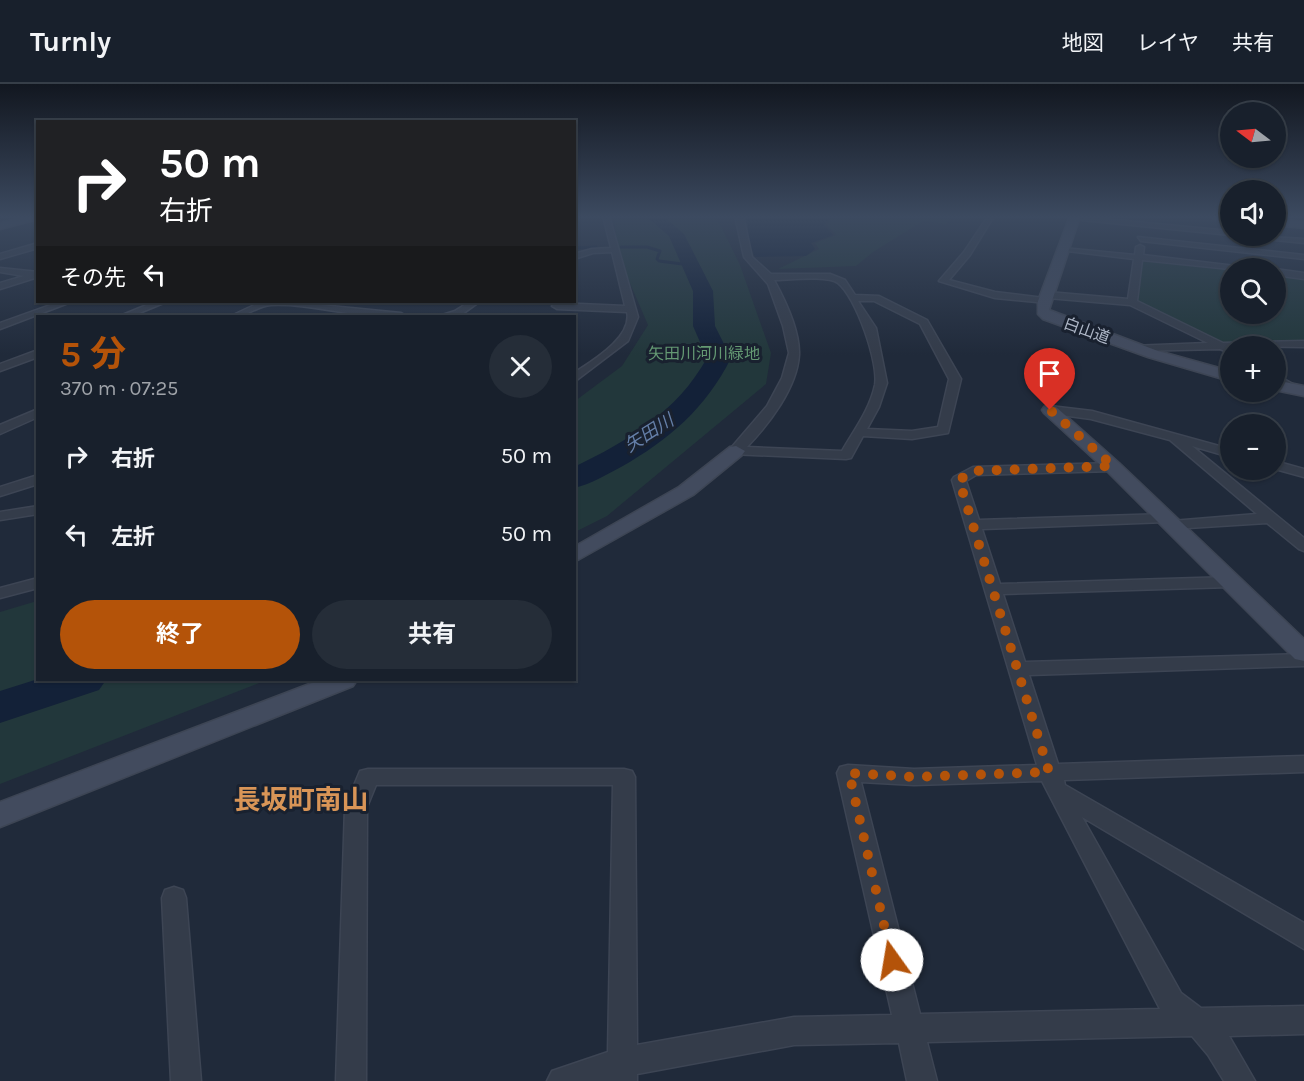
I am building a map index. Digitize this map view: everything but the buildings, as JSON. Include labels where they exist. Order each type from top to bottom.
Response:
[{"type":"street","points":[[576,377],[624,339],[633,316],[633,309],[618,263]]},
{"type":"street","points":[[576,555],[686,491],[736,451],[767,414],[784,386],[794,354],[788,327],[769,278],[751,263]]},
{"type":"street","points":[[958,263],[943,281],[994,295],[1132,302],[1220,344]]},
{"type":"street","name":"白山道","points":[[1059,263],[1043,311],[1048,316],[1136,348],[1220,373]]},
{"type":"street","points":[[1132,302],[1137,263]]},
{"type":"street","points":[[1194,263],[1220,265]]},
{"type":"street","points":[[0,270],[36,274]]},
{"type":"street","points":[[0,286],[36,274]]},
{"type":"street","points":[[1286,274],[1304,276]]},
{"type":"street","points":[[736,451],[846,455],[873,407],[881,383],[871,328],[842,282],[830,277],[769,278]]},
{"type":"street","points":[[852,298],[876,298],[924,322],[955,379],[944,430],[912,435],[860,432]]},
{"type":"street","points":[[0,326],[63,303]]},
{"type":"street","points":[[128,315],[158,303]]},
{"type":"street","points":[[238,315],[266,303]]},
{"type":"street","points":[[277,303],[391,315]]},
{"type":"street","points":[[344,315],[366,303]]},
{"type":"street","points":[[449,315],[458,313],[473,303]]},
{"type":"street","points":[[554,304],[633,309]]},
{"type":"street","points":[[1286,345],[1304,344]]},
{"type":"street","points":[[1136,348],[1220,347]]},
{"type":"street","points":[[0,368],[36,354]]},
{"type":"street","points":[[1050,410],[1092,415],[1220,450]]},
{"type":"street","points":[[1050,410],[1113,466],[1304,653]]},
{"type":"street","points":[[0,430],[36,413]]},
{"type":"street","points":[[1171,436],[1304,546]]},
{"type":"street","points":[[1113,466],[973,471],[959,480],[1053,781],[1171,1003],[1200,1023],[1219,1042],[1240,1081]]},
{"type":"street","points":[[1286,468],[1304,473]]},
{"type":"street","points":[[0,492],[36,480]]},
{"type":"street","points":[[0,516],[36,510]]},
{"type":"street","points":[[973,525],[1270,518]]},
{"type":"street","points":[[993,589],[1231,582]]},
{"type":"street","points":[[0,593],[36,584]]},
{"type":"street","points":[[1018,669],[1304,660]]},
{"type":"street","points":[[0,815],[341,681]]},
{"type":"street","points":[[922,1081],[908,1030],[849,773],[1053,781],[1304,764]]},
{"type":"street","points":[[351,1081],[356,807],[368,777],[624,777],[622,1072]]},
{"type":"street","points":[[1053,781],[1304,937]]},
{"type":"street","points":[[174,898],[186,1081]]},
{"type":"street","points":[[562,1081],[622,1072],[794,1031],[1304,1020]]},
{"type":"green space","name":"矢田川河川緑地","points":[[621,263],[739,263],[771,353],[766,384],[607,516],[576,532],[576,400],[622,366],[648,325]]},
{"type":"green space","points":[[791,263],[860,263],[856,266],[778,269]]},
{"type":"green space","points":[[1137,263],[1193,263],[1220,265],[1220,324],[1286,324],[1286,274],[1304,276],[1304,343],[1286,343],[1286,336],[1220,336],[1220,344],[1132,302]]},
{"type":"green space","points":[[36,601],[36,681],[264,681],[0,784],[0,612]]},
{"type":"waterway","points":[[671,263],[690,265]]},
{"type":"waterway","name":"矢田川","points":[[576,478],[629,450],[668,424],[696,396],[719,358],[704,326],[703,291],[690,263]]},
{"type":"waterway","name":"矢田川","points":[[0,707],[81,681]]},
{"type":"district","name":"長坂町南山","points":[[301,800]]},
{"type":"route","points":[[892,960],[849,773],[914,777],[1049,772],[959,480],[973,471],[1113,466],[1050,410]]}]
